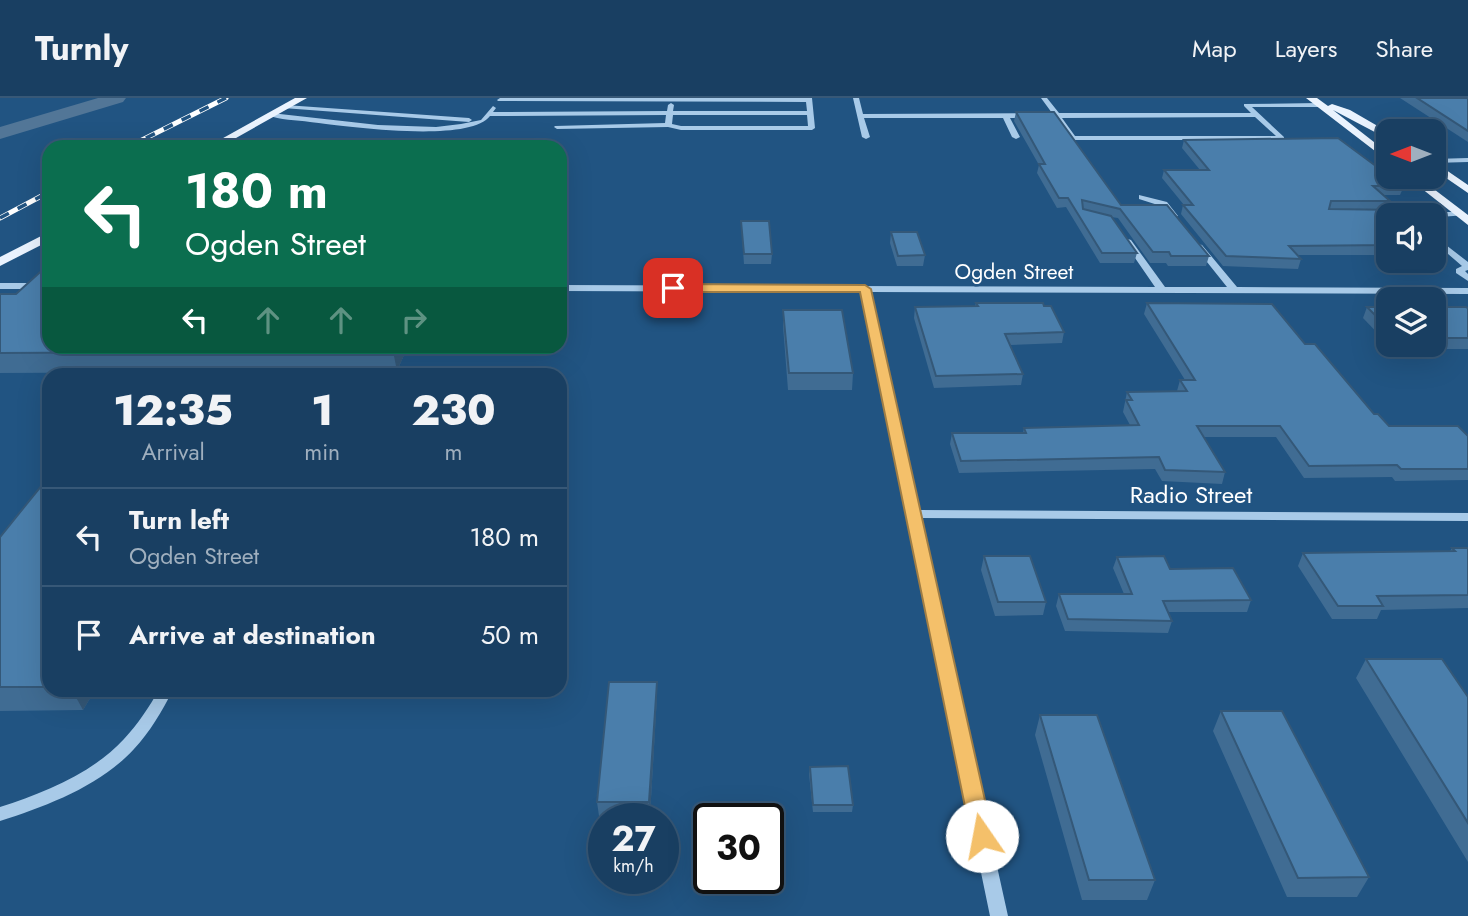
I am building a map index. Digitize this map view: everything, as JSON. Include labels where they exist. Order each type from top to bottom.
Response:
[{"type":"main road","points":[[225,140],[302,98]]},
{"type":"main road","points":[[1344,98],[1376,124]]},
{"type":"main road","points":[[1315,101],[1347,112],[1376,128]]},
{"type":"main road","points":[[1315,101],[1376,148]]},
{"type":"main road","points":[[1446,172],[1468,190]]},
{"type":"main road","points":[[1429,189],[1465,214]]},
{"type":"main road","points":[[1441,189],[1465,214]]},
{"type":"main road","points":[[0,262],[42,240]]},
{"type":"street","points":[[856,98],[866,137]]},
{"type":"street","points":[[1044,98],[1073,138],[1282,138],[1246,105],[1315,101]]},
{"type":"street","points":[[271,115],[379,127],[424,128],[462,126],[483,121],[501,99],[809,99],[812,128],[681,128],[668,125],[557,127]]},
{"type":"street","points":[[668,125],[672,99]]},
{"type":"street","points":[[285,107],[483,121]]},
{"type":"street","points":[[488,114],[810,113]]},
{"type":"street","points":[[1004,115],[1016,137]]},
{"type":"street","points":[[860,116],[1258,115]]},
{"type":"street","points":[[1446,161],[1468,160]]},
{"type":"street","points":[[1142,198],[1164,204],[1182,225]]},
{"type":"street","points":[[1446,214],[1465,214]]},
{"type":"street","points":[[1121,234],[1162,290]]},
{"type":"street","points":[[1190,236],[1234,290]]},
{"type":"street","points":[[1446,248],[1468,266],[1459,271],[1468,278]]},
{"type":"street","points":[[0,286],[42,286]]},
{"type":"street","name":"Ogden Street","points":[[567,288],[1468,292]]},
{"type":"street","points":[[865,289],[999,916]]},
{"type":"street","name":"Radio Street","points":[[914,514],[1468,517]]},
{"type":"street","points":[[0,814],[37,803],[114,759],[149,721],[162,697]]},
{"type":"building","points":[[1417,98],[1468,98],[1468,131]]},
{"type":"building","points":[[1016,112],[1054,112],[1121,205],[1167,205],[1209,256],[1171,256],[1169,252],[1153,252],[1120,209],[1082,200],[1083,209],[1111,216],[1137,253],[1102,253],[1068,198],[1059,198],[1039,164],[1045,164]]},
{"type":"building","points":[[1338,138],[1376,166],[1376,186],[1373,186],[1390,201],[1331,201],[1329,209],[1376,210],[1376,245],[1289,246],[1301,259],[1226,256],[1183,205],[1193,205],[1164,170],[1209,170],[1184,140]]},
{"type":"building","points":[[741,221],[769,221],[772,254],[744,254]]},
{"type":"building","points":[[891,232],[917,232],[925,255],[898,256]]},
{"type":"building","points":[[42,270],[42,353],[0,353],[0,294],[16,294]]},
{"type":"building","points":[[976,303],[1043,303],[1044,306],[1051,306],[1064,332],[1005,334],[1023,374],[936,376],[915,307],[978,306]]},
{"type":"building","points":[[1147,303],[1272,304],[1305,344],[1315,344],[1374,414],[1378,414],[1389,426],[1458,426],[1468,436],[1468,469],[1401,469],[1397,465],[1309,466],[1280,426],[1197,426],[1225,472],[1165,470],[1159,457],[961,461],[952,433],[1026,433],[1024,428],[1139,425],[1126,400],[1132,400],[1127,392],[1187,391],[1180,380],[1195,380]]},
{"type":"building","points":[[1367,307],[1376,307],[1376,316]]},
{"type":"building","points":[[1446,307],[1468,308],[1468,338],[1446,338]]},
{"type":"building","points":[[783,310],[842,310],[853,373],[789,373]]},
{"type":"building","points":[[42,485],[42,687],[0,687],[0,537]]},
{"type":"building","points":[[1452,548],[1468,548],[1468,595],[1377,596],[1383,606],[1338,606],[1303,553],[1455,551]]},
{"type":"building","points":[[984,556],[1030,556],[1046,602],[998,602]]},
{"type":"building","points":[[1164,556],[1170,569],[1233,568],[1251,600],[1163,601],[1172,621],[1068,619],[1059,594],[1132,594],[1117,557]]},
{"type":"building","points":[[1366,659],[1442,659],[1468,697],[1468,823]]},
{"type":"building","points":[[609,682],[657,682],[649,802],[597,802]]},
{"type":"building","points":[[1221,711],[1282,711],[1369,877],[1298,878]]},
{"type":"building","points":[[1040,715],[1097,715],[1155,880],[1089,880]]},
{"type":"building","points":[[848,766],[853,805],[813,805],[810,767]]},
{"type":"waterway","points":[[0,133],[117,98]]},
{"type":"railway","points":[[142,140],[226,98]]},
{"type":"railway","points":[[0,218],[42,196]]},
{"type":"route","points":[[673,288],[865,289],[982,836]]}]
